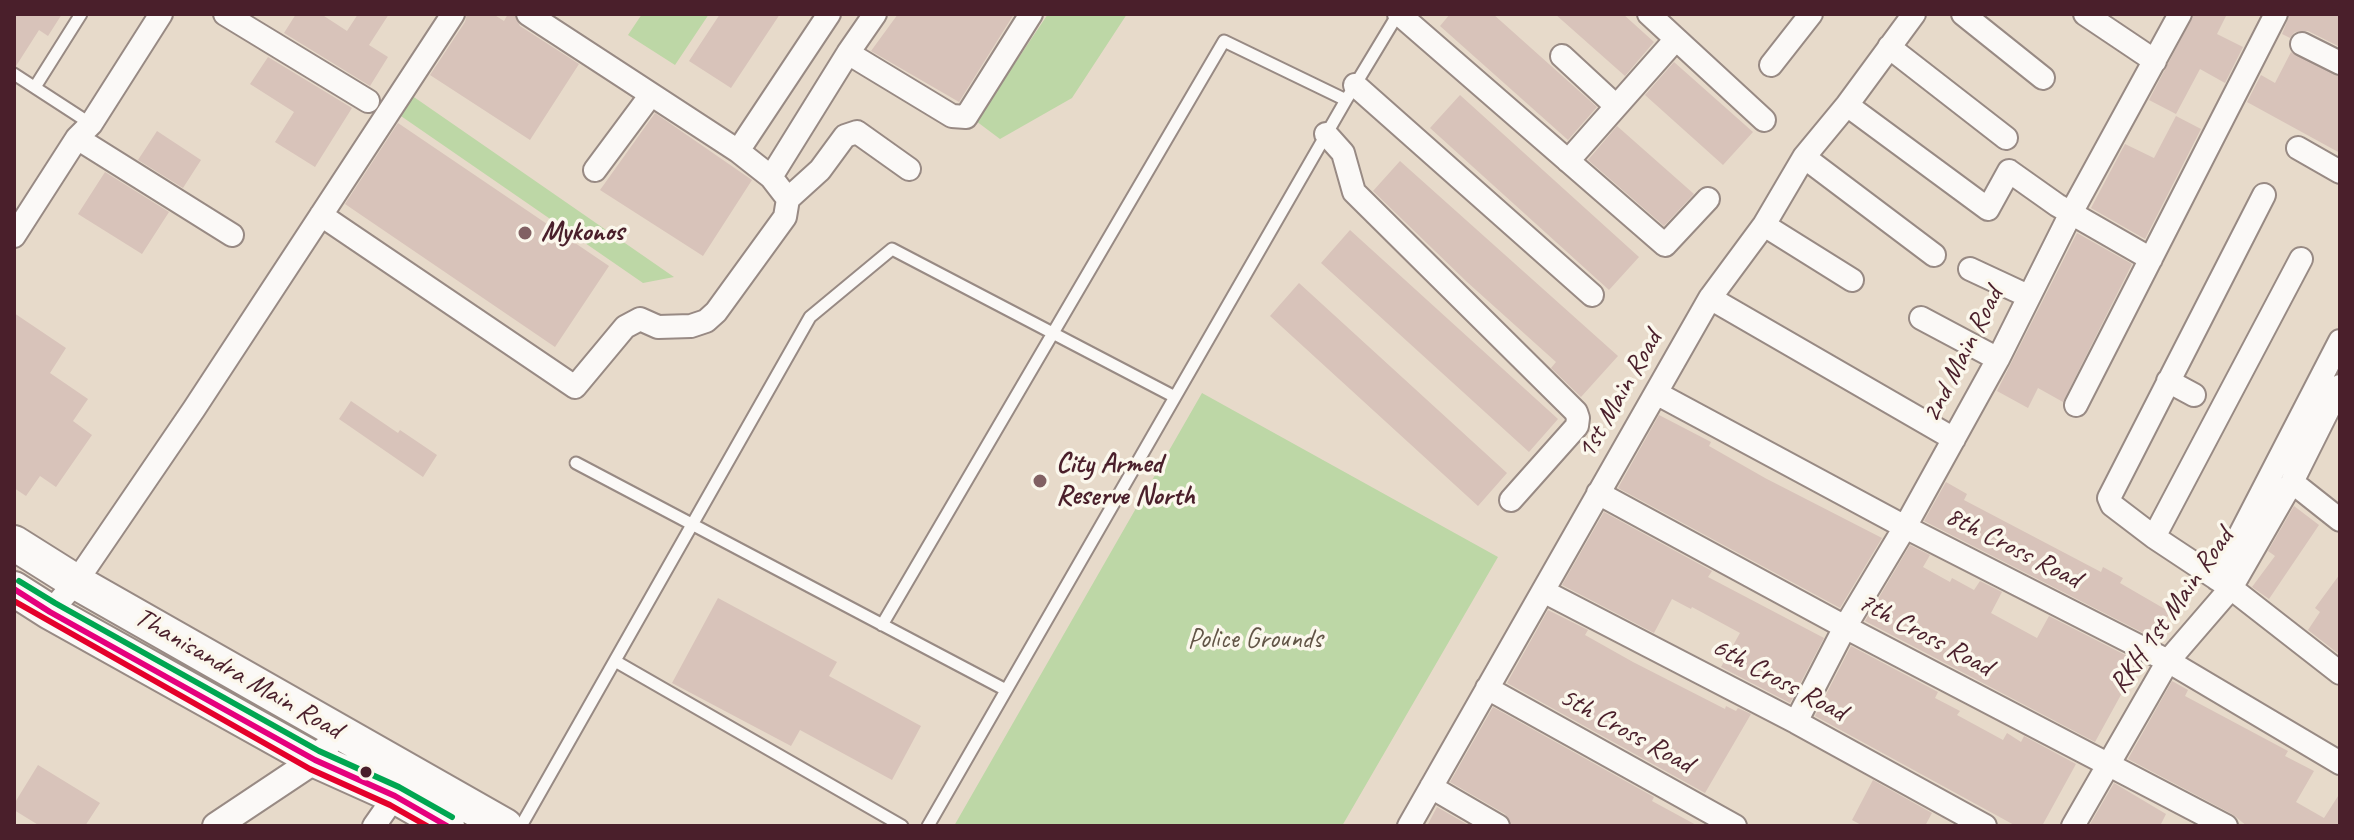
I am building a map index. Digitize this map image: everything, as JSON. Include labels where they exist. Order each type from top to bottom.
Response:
[{"type":"main road","name":"Thanisandra Main Road","points":[[14,543],[76,582],[505,826]]},
{"type":"main road","name":"Thanisandra Main Road","points":[[14,589],[315,760],[395,796],[447,826]]},
{"type":"street","points":[[14,236],[161,14]]},
{"type":"street","points":[[225,14],[368,101]]},
{"type":"street","points":[[50,612],[76,582],[453,14]]},
{"type":"street","points":[[738,151],[829,14]]},
{"type":"street","points":[[771,177],[875,14]]},
{"type":"street","points":[[848,53],[952,116],[966,117],[1031,14]]},
{"type":"street","points":[[1399,14],[1665,245],[1708,199]]},
{"type":"street","points":[[1649,14],[1764,120]]},
{"type":"street","points":[[1771,65],[1811,14]]},
{"type":"street","name":"1st Main Road","points":[[1409,826],[1710,298],[1764,225],[1804,157],[1914,14]]},
{"type":"street","points":[[1963,14],[2043,78]]},
{"type":"street","points":[[2085,14],[2155,61]]},
{"type":"street","name":"2nd Main Road","points":[[1796,722],[1845,627],[1905,527],[1998,359],[2071,213],[2180,14]]},
{"type":"street","points":[[2076,405],[2276,14]]},
{"type":"street","points":[[537,16],[650,96],[738,151],[771,177],[788,199]]},
{"type":"street","points":[[1568,161],[1676,39]]},
{"type":"street","points":[[2302,44],[2340,63]]},
{"type":"street","points":[[1889,47],[2006,138]]},
{"type":"street","points":[[1562,56],[1616,106]]},
{"type":"street","points":[[1350,92],[1592,295]]},
{"type":"street","points":[[595,170],[650,96]]},
{"type":"street","points":[[1847,105],[1988,209],[2009,171],[2071,213],[2151,259]]},
{"type":"street","points":[[84,131],[232,235]]},
{"type":"street","points":[[321,215],[575,387],[625,327],[640,319],[658,327],[691,326],[706,321],[716,312],[785,217],[788,199],[820,170],[845,136],[857,132],[909,169]]},
{"type":"street","points":[[1326,134],[1343,153],[1354,192],[1576,412],[1577,426],[1511,500]]},
{"type":"street","points":[[2298,148],[2340,172]]},
{"type":"street","points":[[1804,157],[1934,255]]},
{"type":"street","points":[[2264,195],[2109,498],[2112,505],[2154,537],[2224,583],[2340,673]]},
{"type":"street","points":[[1764,225],[1852,280]]},
{"type":"street","points":[[2154,537],[2301,259]]},
{"type":"street","points":[[1970,269],[2028,296]]},
{"type":"street","points":[[1710,298],[1954,439]]},
{"type":"street","points":[[1921,318],[1998,359]]},
{"type":"street","points":[[2224,583],[2340,341]]},
{"type":"street","points":[[2168,381],[2194,395]]},
{"type":"street","name":"RKH 1st Main Road","points":[[2073,826],[2168,661],[2292,482],[2340,386]]},
{"type":"street","name":"8th Cross Road","points":[[1656,393],[1905,527],[2168,661],[2340,763]]},
{"type":"street","points":[[2292,482],[2340,520]]},
{"type":"street","name":"7th Cross Road","points":[[1598,493],[1845,627],[2226,826]]},
{"type":"street","name":"6th Cross Road","points":[[1543,591],[1796,722],[1985,826]]},
{"type":"street","name":"5th Cross Road","points":[[1487,688],[1730,825]]},
{"type":"street","points":[[216,826],[315,760],[341,733]]},
{"type":"street","points":[[1431,787],[1498,826]]},
{"type":"street","points":[[374,826],[395,796]]},
{"type":"lane","points":[[35,87],[81,14]]},
{"type":"lane","points":[[928,826],[1350,92],[1399,14]]},
{"type":"lane","points":[[882,625],[1224,41],[1350,92]]},
{"type":"lane","points":[[14,74],[35,87],[84,131]]},
{"type":"lane","points":[[521,826],[810,317],[892,249],[1175,397]]},
{"type":"lane","points":[[576,463],[1006,690]]},
{"type":"lane","points":[[615,661],[902,826]]},
{"type":"green space","points":[[642,14],[709,14],[675,65],[628,35]]},
{"type":"green space","points":[[1048,14],[1127,14],[1072,98],[1000,139],[976,121]]},
{"type":"green space","points":[[411,95],[674,277],[643,283],[398,114]]},
{"type":"green space","name":"Police Grounds","points":[[1202,393],[1498,557],[1342,826],[954,826]]},
{"type":"building","points":[[14,14],[62,14],[48,36],[39,30],[16,66]]},
{"type":"building","points":[[296,14],[321,14],[347,31],[358,14],[389,14],[369,45],[388,57],[370,86],[284,33]]},
{"type":"building","name":"Mykonos","points":[[467,14],[493,14],[504,21],[508,14],[514,14],[520,26],[579,64],[530,140],[430,75],[465,22]]},
{"type":"building","points":[[720,14],[780,14],[731,88],[689,61]]},
{"type":"building","points":[[898,14],[1014,14],[959,102],[871,51]]},
{"type":"building","points":[[1450,14],[1493,14],[1597,107],[1568,140],[1440,26]]},
{"type":"building","points":[[1555,14],[1623,14],[1654,42],[1625,76]]},
{"type":"building","points":[[2194,14],[2227,14],[2217,34],[2243,47],[2225,83],[2200,69],[2176,114],[2149,100]]},
{"type":"building","points":[[2290,14],[2340,14],[2340,47],[2308,31],[2295,32],[2290,38],[2282,34]]},
{"type":"building","points":[[2291,52],[2340,77],[2340,153],[2247,102],[2261,75],[2275,83]]},
{"type":"building","points":[[268,57],[352,108],[315,167],[275,142],[294,112],[250,84]]},
{"type":"building","points":[[1674,62],[1753,132],[1723,165],[1645,95]]},
{"type":"building","points":[[1460,95],[1639,257],[1609,290],[1430,128]]},
{"type":"building","name":"Mykonos","points":[[655,113],[752,180],[703,256],[600,190]]},
{"type":"building","points":[[2176,116],[2201,129],[2145,239],[2091,208],[2125,144],[2154,158]]},
{"type":"building","name":"Mykonos","points":[[398,123],[609,266],[555,347],[345,204]]},
{"type":"building","points":[[1617,126],[1694,194],[1664,226],[1588,160]]},
{"type":"building","points":[[157,131],[201,160],[183,188],[138,160]]},
{"type":"building","points":[[1400,161],[1618,356],[1581,397],[1551,368],[1556,362],[1373,191]]},
{"type":"building","points":[[105,172],[169,212],[142,254],[78,214]]},
{"type":"building","points":[[1350,230],[1558,419],[1529,452],[1321,263]]},
{"type":"building","points":[[2077,233],[2132,264],[2063,402],[2038,388],[2028,408],[1997,391]]},
{"type":"building","points":[[1299,283],[1507,473],[1478,506],[1270,316]]},
{"type":"building","points":[[14,313],[66,348],[50,373],[88,399],[73,421],[92,435],[56,487],[40,476],[26,496],[14,488]]},
{"type":"building","points":[[351,401],[437,455],[423,477],[339,419]]},
{"type":"building","points":[[1659,415],[1711,442],[1709,446],[1765,478],[1882,538],[1840,608],[1618,488]]},
{"type":"building","points":[[1946,482],[1967,494],[1964,500],[2101,572],[2103,567],[2123,578],[2120,583],[2170,612],[2155,639],[1924,521]]},
{"type":"building","points":[[2294,506],[2319,525],[2269,599],[2252,587],[2275,556],[2268,551]]},
{"type":"building","points":[[1604,512],[1712,571],[1708,577],[1824,638],[1790,703],[1721,667],[1740,633],[1692,607],[1672,599],[1654,633],[1562,585]]},
{"type":"building","points":[[1910,545],[1930,555],[1923,567],[1950,582],[1952,578],[1974,590],[1980,581],[2002,592],[1991,613],[2037,638],[2049,616],[2139,662],[2095,742],[1865,621]]},
{"type":"building","points":[[2340,574],[2340,655],[2308,630],[2320,612],[2315,608]]},
{"type":"building","points":[[718,598],[837,662],[829,676],[921,726],[892,780],[800,730],[791,746],[672,683]]},
{"type":"building","points":[[1548,610],[1588,630],[1585,635],[1633,662],[1725,709],[1726,706],[1736,711],[1738,708],[1751,714],[1705,793],[1507,683]]},
{"type":"building","points":[[1851,646],[1938,692],[1935,698],[1960,711],[1957,715],[2003,740],[2007,733],[2021,742],[2024,736],[2076,764],[2042,826],[2016,826],[1815,716]]},
{"type":"building","points":[[2172,681],[2188,690],[2185,696],[2288,751],[2285,756],[2314,771],[2296,802],[2324,818],[2340,793],[2340,826],[2247,826],[2232,814],[2128,759]]},
{"type":"building","points":[[1493,707],[1654,797],[1652,801],[1698,826],[1512,826],[1505,814],[1450,782]]},
{"type":"building","points":[[38,765],[100,803],[85,826],[40,826],[14,810],[14,804]]},
{"type":"building","points":[[1873,780],[1932,813],[1925,826],[1863,826],[1852,820]]},
{"type":"building","points":[[2114,783],[2166,814],[2160,826],[2089,826]]},
{"type":"building","points":[[1437,807],[1470,826],[1427,826]]},
{"type":"transit line","points":[[19,581],[319,751],[399,787],[452,817]]},
{"type":"transit line","points":[[14,589],[315,760],[395,796],[447,826]]},
{"type":"transit line","points":[[14,601],[310,769],[390,805],[427,826]]},
{"type":"place","name":"Mykonos","points":[[525,233]]},
{"type":"place","name":"City Armed Reserve North","points":[[1040,481]]}]
